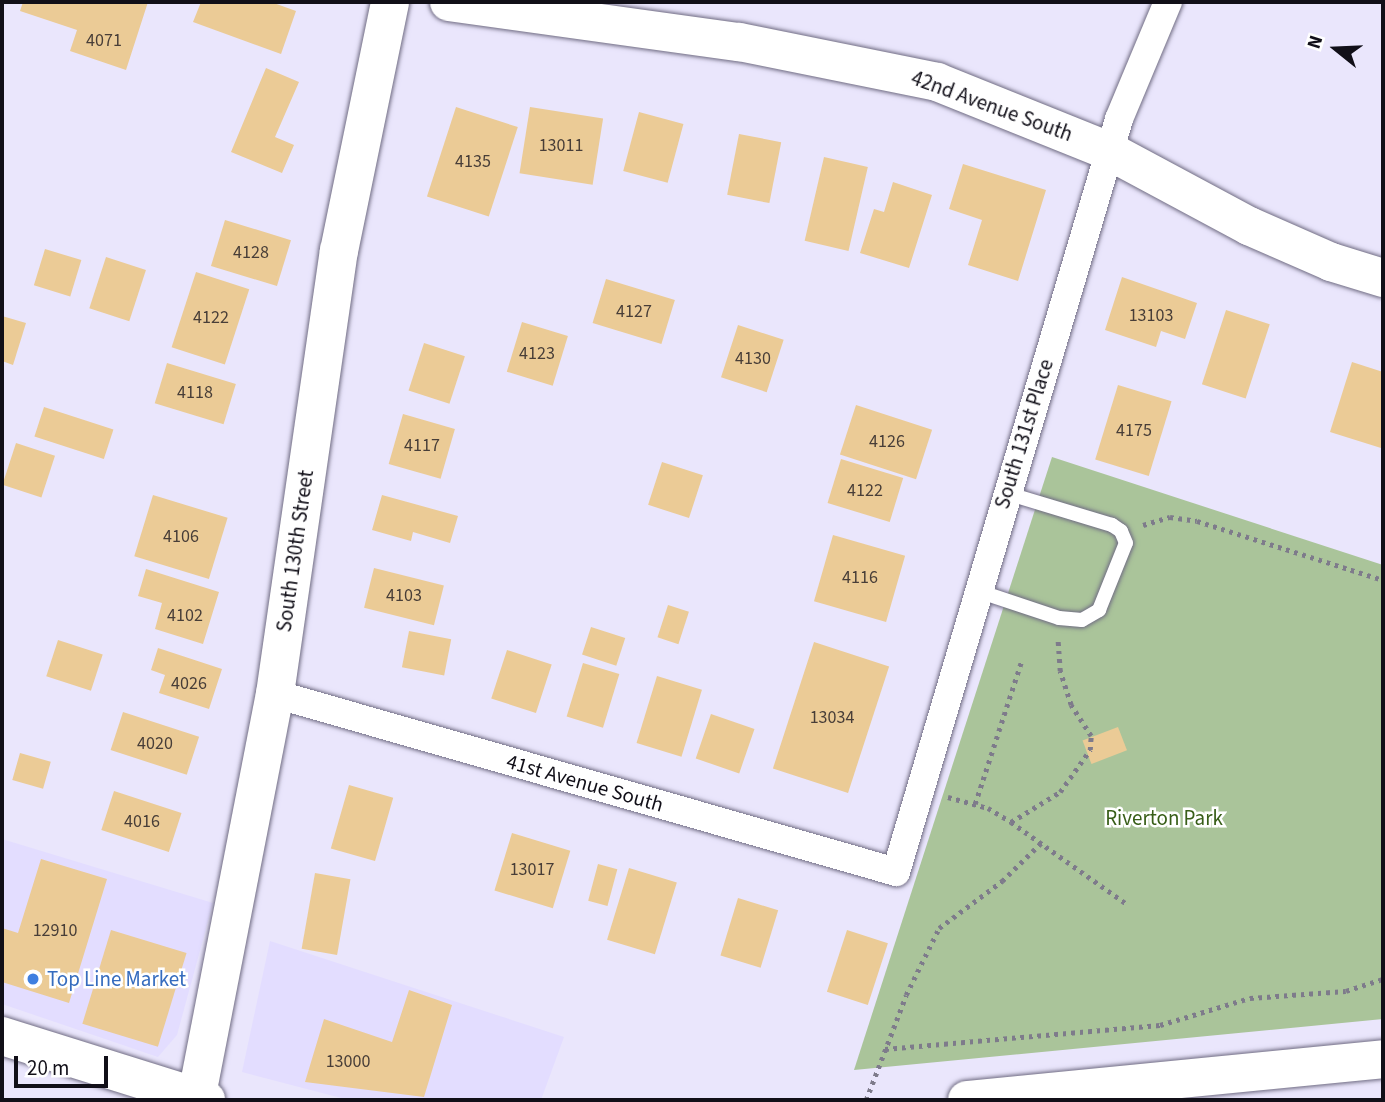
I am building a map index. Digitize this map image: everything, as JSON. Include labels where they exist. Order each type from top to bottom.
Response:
[{"type":"street","name":"South 130th Street","points":[[199,1099],[275,694],[339,251],[390,2]]},
{"type":"street","name":"42nd Avenue South","points":[[449,2],[829,57],[937,82],[1111,152],[1249,226],[1331,262],[1383,278]]},
{"type":"street","name":"South 131st Place","points":[[896,872],[1119,118],[1168,2]]},
{"type":"street","name":"41st Avenue South","points":[[275,694],[896,872]]},
{"type":"street","points":[[2,1036],[199,1099]]},
{"type":"street","points":[[967,1100],[1383,1059]]},
{"type":"lane","points":[[978,592],[1059,618],[1082,620],[1099,610],[1126,543],[1121,531],[1006,493]]},
{"type":"path","points":[[1121,531],[1170,517],[1197,521],[1383,580]]},
{"type":"path","points":[[1011,822],[1060,792],[1090,750],[1091,736],[1070,705],[1060,671],[1059,618]]},
{"type":"path","points":[[975,804],[1022,659]]},
{"type":"path","points":[[920,790],[975,804],[1011,822],[1042,841],[1127,904]]},
{"type":"path","points":[[866,1100],[885,1049],[939,928],[1002,881],[1042,841]]},
{"type":"path","points":[[885,1049],[1160,1025],[1250,998],[1346,991],[1383,979]]},
{"type":"shaded area","points":[[2,839],[213,903],[177,1035],[158,1057],[2,1004]]},
{"type":"shaded area","points":[[270,941],[564,1037],[541,1100],[349,1100],[242,1072]]},
{"type":"green space","name":"Riverton Park","points":[[1052,457],[1383,565],[1383,1019],[854,1070]]},
{"type":"building","points":[[23,2],[148,2],[126,70],[70,51],[77,30],[20,11]]},
{"type":"building","points":[[201,2],[271,2],[296,11],[281,54],[193,22]]},
{"type":"building","points":[[266,68],[299,82],[275,137],[294,145],[282,173],[231,152]]},
{"type":"building","points":[[456,107],[518,127],[489,216],[427,196]]},
{"type":"building","points":[[530,107],[603,119],[593,185],[520,173]]},
{"type":"building","points":[[639,112],[683,124],[668,183],[623,171]]},
{"type":"building","points":[[739,134],[781,142],[769,203],[727,195]]},
{"type":"building","points":[[824,157],[868,167],[849,251],[805,241]]},
{"type":"building","points":[[963,164],[1046,190],[1018,281],[968,265],[982,220],[949,209]]},
{"type":"building","points":[[893,182],[932,195],[909,268],[860,253],[874,209],[884,212]]},
{"type":"building","points":[[225,220],[291,240],[277,286],[211,266]]},
{"type":"building","points":[[45,249],[81,260],[70,296],[34,285]]},
{"type":"building","points":[[106,257],[146,270],[129,321],[89,308]]},
{"type":"building","points":[[196,272],[249,289],[225,364],[172,347]]},
{"type":"building","points":[[1122,277],[1197,303],[1185,339],[1161,331],[1156,347],[1105,330]]},
{"type":"building","points":[[606,279],[675,300],[661,344],[593,323]]},
{"type":"building","points":[[1226,310],[1270,324],[1246,398],[1202,384]]},
{"type":"building","points":[[2,316],[26,323],[13,365],[2,361]]},
{"type":"building","points":[[522,322],[568,336],[553,386],[507,372]]},
{"type":"building","points":[[738,325],[784,340],[767,392],[721,377]]},
{"type":"building","points":[[424,343],[465,356],[449,404],[409,391]]},
{"type":"building","points":[[1352,362],[1383,372],[1381,448],[1330,432]]},
{"type":"building","points":[[167,363],[236,384],[224,424],[155,403]]},
{"type":"building","points":[[1118,385],[1172,401],[1149,476],[1095,460]]},
{"type":"building","points":[[856,405],[932,430],[916,479],[840,454]]},
{"type":"building","points":[[44,407],[113,430],[104,459],[34,436]]},
{"type":"building","points":[[403,414],[455,429],[441,479],[389,464]]},
{"type":"building","points":[[16,443],[55,456],[41,498],[2,485]]},
{"type":"building","points":[[841,459],[903,478],[890,522],[828,503]]},
{"type":"building","points":[[662,462],[703,475],[689,518],[648,505]]},
{"type":"building","points":[[153,495],[228,518],[209,579],[134,556]]},
{"type":"building","points":[[382,495],[458,516],[450,543],[413,532],[411,541],[372,530]]},
{"type":"building","points":[[833,535],[905,556],[886,622],[814,601]]},
{"type":"building","points":[[374,568],[444,585],[434,625],[364,608]]},
{"type":"building","points":[[146,569],[219,592],[203,644],[155,629],[162,603],[138,596]]},
{"type":"building","points":[[668,605],[689,612],[678,644],[657,637]]},
{"type":"building","points":[[591,627],[625,638],[616,666],[582,655]]},
{"type":"building","points":[[409,631],[451,639],[444,676],[402,667]]},
{"type":"building","points":[[58,640],[103,655],[91,691],[46,676]]},
{"type":"building","points":[[814,642],[889,666],[848,793],[773,768]]},
{"type":"building","points":[[158,648],[222,669],[209,709],[159,693],[165,675],[151,670]]},
{"type":"building","points":[[507,650],[552,665],[536,713],[491,699]]},
{"type":"building","points":[[583,663],[619,674],[603,728],[567,717]]},
{"type":"building","points":[[657,676],[702,690],[681,757],[637,743]]},
{"type":"building","points":[[123,712],[199,737],[187,775],[111,750]]},
{"type":"building","points":[[711,714],[754,729],[739,773],[696,758]]},
{"type":"building","points":[[1118,727],[1127,750],[1091,764],[1083,741]]},
{"type":"building","points":[[20,753],[51,762],[43,789],[12,780]]},
{"type":"building","points":[[349,785],[393,798],[375,861],[331,848]]},
{"type":"building","points":[[114,791],[182,813],[169,852],[101,830]]},
{"type":"building","points":[[512,833],[570,851],[553,908],[494,890]]},
{"type":"building","points":[[41,859],[107,879],[69,1003],[2,982],[2,928],[18,933]]},
{"type":"building","points":[[598,864],[617,869],[607,906],[588,901]]},
{"type":"building","points":[[629,868],[677,883],[655,954],[607,940]]},
{"type":"building","points":[[315,873],[350,879],[337,955],[302,949]]},
{"type":"building","points":[[738,898],[778,910],[761,968],[720,955]]},
{"type":"building","points":[[111,930],[187,953],[158,1047],[82,1024]]},
{"type":"building","points":[[847,930],[888,943],[868,1005],[827,992]]},
{"type":"building","points":[[409,990],[452,1005],[424,1097],[305,1082],[324,1019],[392,1042]]},
{"type":"place","name":"Top Line Market","points":[[33,979]]}]
